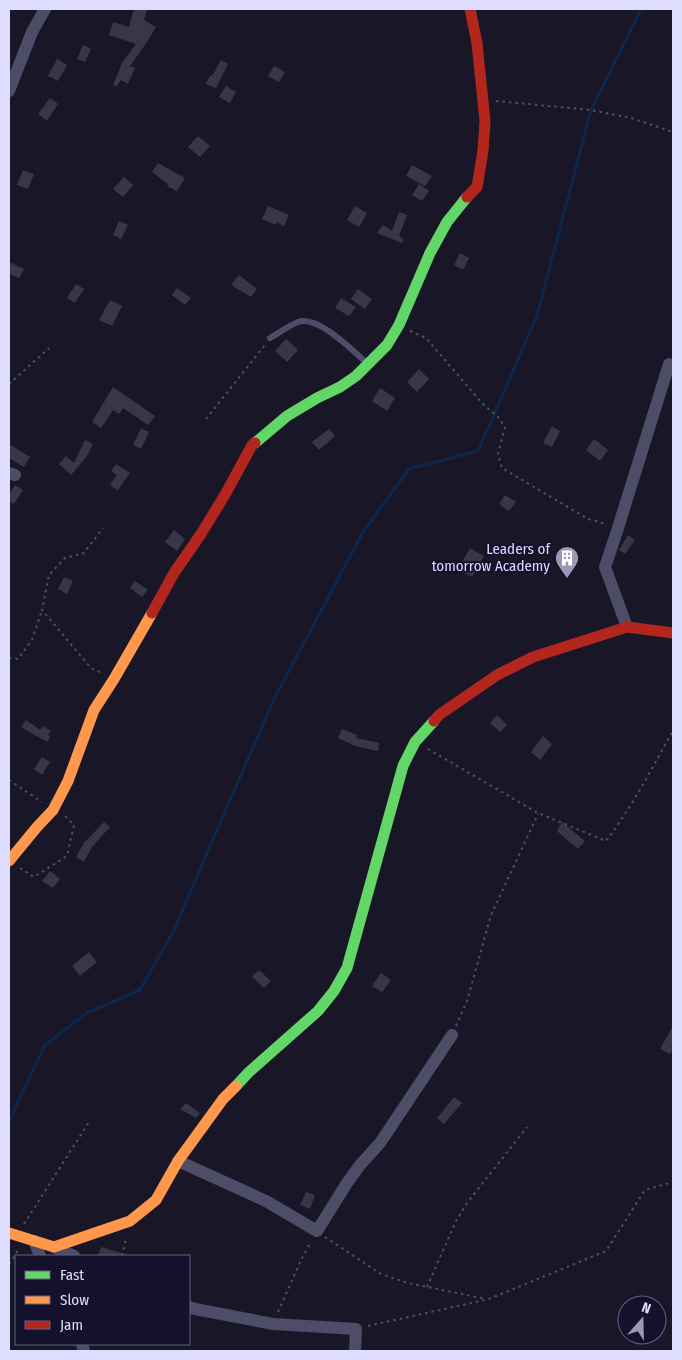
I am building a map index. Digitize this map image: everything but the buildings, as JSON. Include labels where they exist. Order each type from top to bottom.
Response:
[{"type":"street","points":[[9,91],[32,32],[45,9]]},
{"type":"street","points":[[9,861],[53,810],[68,781],[94,710],[114,679],[174,573],[226,493],[252,445],[287,416],[340,387],[368,364],[387,345],[399,325],[430,253],[448,222],[462,202],[476,187],[483,151],[485,121],[470,9]]},
{"type":"street","points":[[627,627],[605,567],[669,364]]},
{"type":"street","points":[[54,1247],[130,1221],[156,1200],[178,1161],[223,1099],[248,1072],[318,1011],[334,991],[347,968],[403,766],[415,742],[439,715],[497,675],[533,657],[627,627],[673,633]]},
{"type":"street","points":[[178,1161],[266,1201],[316,1231],[360,1165],[380,1143],[452,1035]]},
{"type":"street","points":[[12,1235],[54,1247],[72,1255]]},
{"type":"street","points":[[34,1241],[40,1255]]},
{"type":"street","points":[[190,1308],[273,1324],[356,1329],[355,1351]]},
{"type":"lane","points":[[270,338],[298,322],[308,321],[318,324],[327,330],[368,364]]},
{"type":"path","points":[[482,100],[591,110],[631,118],[673,132]]},
{"type":"path","points":[[399,325],[426,338],[482,403],[498,417],[505,427],[498,454],[502,468],[588,519],[618,528]]},
{"type":"path","points":[[206,419],[270,338]]},
{"type":"path","points":[[9,384],[49,348]]},
{"type":"path","points":[[9,658],[18,658],[32,640],[42,610],[49,575],[65,558],[84,554],[103,528]]},
{"type":"path","points":[[42,610],[91,668],[114,679]]},
{"type":"path","points":[[415,742],[538,814],[606,842],[645,782],[673,731]]},
{"type":"path","points":[[9,780],[53,810],[60,812],[74,825],[67,856],[34,877],[9,861]]},
{"type":"path","points":[[452,1035],[467,1001],[491,915],[538,814]]},
{"type":"path","points":[[12,1235],[89,1122]]},
{"type":"path","points":[[427,1287],[456,1221],[467,1203],[527,1127]]},
{"type":"path","points":[[356,1329],[489,1299],[606,1251],[645,1190],[673,1182]]},
{"type":"path","points":[[122,1255],[130,1221]]},
{"type":"path","points":[[273,1324],[316,1231],[381,1274],[408,1284],[489,1299]]},
{"type":"waterway","points":[[9,1121],[45,1045],[87,1013],[140,990],[174,930],[273,701],[363,532],[409,469],[478,451],[537,316],[591,110],[641,9]]},
{"type":"traffic: fast","points":[[255,443],[287,416],[356,376],[387,345],[399,325],[430,253],[447,222],[467,197]]},
{"type":"traffic: fast","points":[[236,1086],[249,1072],[318,1011],[334,991],[347,968],[403,766],[415,742],[434,721]]},
{"type":"traffic: slow","points":[[9,861],[53,810],[68,781],[94,710],[152,613]]},
{"type":"traffic: slow","points":[[9,1233],[54,1247],[130,1221],[156,1200],[178,1161],[223,1099],[236,1086]]},
{"type":"traffic: jam","points":[[467,197],[477,187],[483,151],[485,121],[477,43],[470,9]]},
{"type":"traffic: jam","points":[[152,613],[174,573],[201,534],[252,445],[255,443]]},
{"type":"traffic: jam","points":[[434,721],[439,715],[497,675],[533,657],[627,627],[673,633]]},
{"type":"place","name":"Leaders of tomorrow Academy","points":[[567,579]]}]
